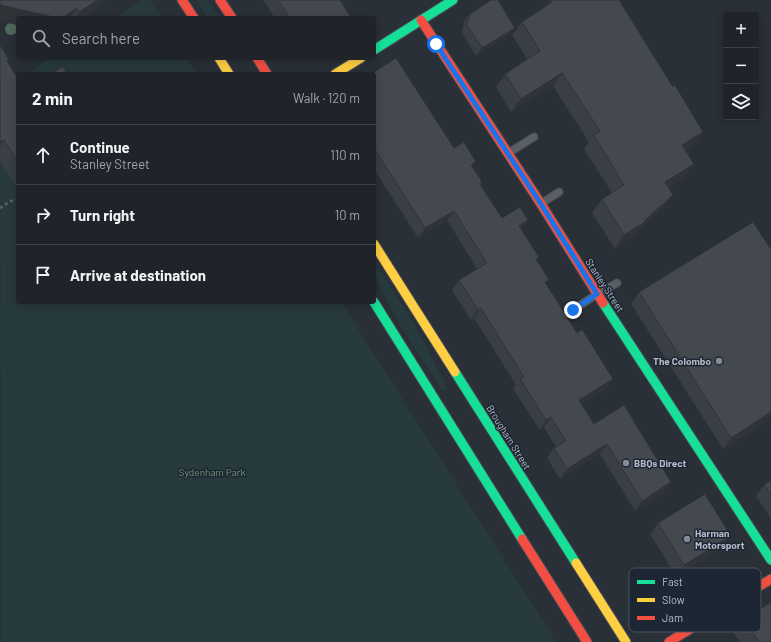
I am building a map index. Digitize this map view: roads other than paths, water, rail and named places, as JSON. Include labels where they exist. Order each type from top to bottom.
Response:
[{"type":"main road","points":[[182,0],[193,16]]},
{"type":"main road","points":[[220,0],[231,16]]},
{"type":"main road","points":[[376,49],[453,0]]},
{"type":"main road","name":"Stanley Street","points":[[421,20],[541,204],[597,294],[771,560]]},
{"type":"main road","points":[[220,60],[228,72]]},
{"type":"main road","points":[[258,60],[266,72]]},
{"type":"main road","points":[[338,72],[358,60]]},
{"type":"main road","name":"Brougham Street","points":[[376,247],[626,642]]},
{"type":"main road","points":[[375,304],[587,642]]},
{"type":"main road","points":[[761,585],[771,579]]},
{"type":"main road","points":[[669,642],[685,632]]},
{"type":"lane","points":[[508,153],[534,137]]},
{"type":"lane","points":[[541,204],[559,192]]},
{"type":"lane","points":[[573,310],[617,283]]},
{"type":"place","name":"The Colombo","points":[[719,361]]},
{"type":"place","name":"BBQs Direct","points":[[626,463]]},
{"type":"place","name":"Harman Motorsport","points":[[687,539]]},
{"type":"park label","name":"Sydenham Park","points":[[212,472]]}]
